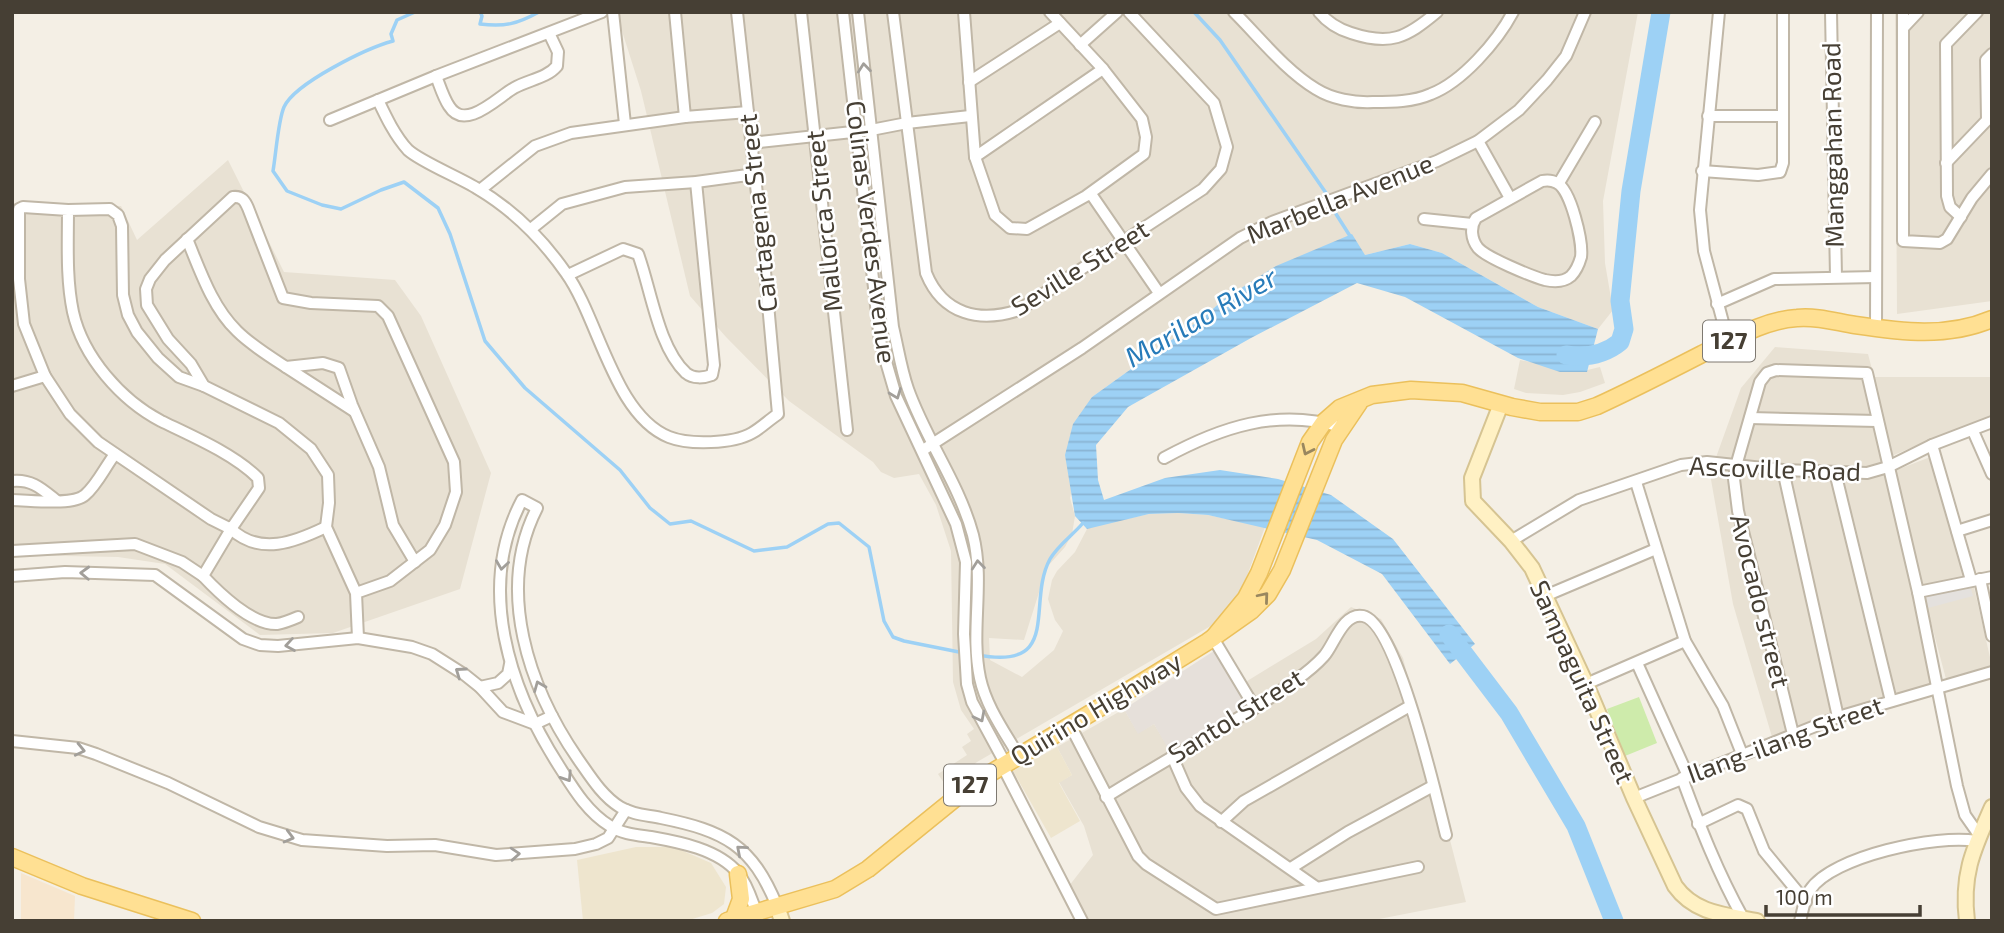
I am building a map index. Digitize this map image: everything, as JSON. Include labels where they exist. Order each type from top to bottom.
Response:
[{"type":"main road","name":"Quirino Highway","points":[[1213,638],[1246,598],[1275,534],[1310,442],[1324,422],[1340,408],[1388,391],[1437,390],[1462,393],[1540,412],[1578,412],[1622,395],[1728,341],[1778,321],[1813,318],[1876,328],[1937,333],[1964,329],[1992,318]]},
{"type":"main road","name":"Quirino Highway","points":[[730,920],[780,913],[835,888],[868,869],[974,783],[1213,638],[1251,611],[1268,594],[1282,570],[1341,427],[1361,400]]},
{"type":"main road","points":[[12,857],[82,886],[192,921]]},
{"type":"main road","points":[[730,920],[741,899],[738,874]]},
{"type":"street","points":[[330,120],[602,12]]},
{"type":"street","points":[[613,12],[625,124]]},
{"type":"street","points":[[675,12],[685,117]]},
{"type":"street","name":"Cartagena Street","points":[[568,275],[598,333],[609,367],[639,417],[669,437],[710,444],[750,435],[778,414],[737,12]]},
{"type":"street","name":"Mallorca Street","points":[[801,12],[847,430]]},
{"type":"street","name":"Colinas Verdes Avenue","points":[[843,12],[880,341],[896,396],[950,508],[966,562],[964,629],[966,670],[972,702],[1008,761]]},
{"type":"street","name":"Colinas Verdes Avenue","points":[[858,12],[893,327],[908,389],[962,503],[978,559],[979,669],[1008,761]]},
{"type":"street","name":"Seville Street","points":[[893,12],[926,273],[938,294],[964,312],[980,316],[1001,316],[1019,310],[1203,189],[1221,169],[1227,146],[1214,103],[1129,12]]},
{"type":"street","points":[[964,12],[975,157],[995,215],[1010,228],[1027,229],[1091,194],[1144,154],[1146,137],[1142,118],[1103,69],[1050,12]]},
{"type":"street","points":[[1080,45],[1116,12]]},
{"type":"street","points":[[1234,12],[1299,77],[1318,91],[1338,99],[1364,103],[1392,102],[1433,94],[1481,57],[1513,12]]},
{"type":"street","points":[[1319,12],[1340,30],[1376,40],[1395,39],[1413,32],[1437,12]]},
{"type":"street","name":"Marbella Avenue","points":[[923,450],[1082,348],[1240,238],[1272,222],[1437,161],[1478,141],[1520,110],[1566,56],[1585,12]]},
{"type":"street","points":[[1719,12],[1700,210],[1701,230],[1728,341]]},
{"type":"street","points":[[1702,170],[1758,175],[1780,172],[1783,163],[1783,12]]},
{"type":"street","name":"Manggahan Road","points":[[1831,12],[1836,277]]},
{"type":"street","points":[[1876,328],[1877,12]]},
{"type":"street","points":[[1903,12],[1903,241],[1944,242],[1982,184],[1992,174]]},
{"type":"street","points":[[1903,28],[1918,12]]},
{"type":"street","points":[[1961,217],[1948,202],[1946,44],[1977,12]]},
{"type":"street","points":[[969,82],[1060,23]]},
{"type":"street","points":[[436,76],[450,108],[461,116],[475,114],[515,87],[552,72],[558,66],[558,52],[549,33]]},
{"type":"street","points":[[1946,163],[1989,118],[1986,60],[1992,54]]},
{"type":"street","points":[[975,157],[1103,69]]},
{"type":"street","points":[[377,100],[391,127],[409,151],[480,190],[531,229],[568,275],[622,249],[638,254],[672,356],[687,375],[703,378],[712,375],[714,365],[696,182]]},
{"type":"street","points":[[480,190],[535,146],[571,133],[625,124],[748,112]]},
{"type":"street","points":[[751,143],[970,116]]},
{"type":"street","points":[[1709,116],[1782,116]]},
{"type":"street","points":[[1559,183],[1595,122]]},
{"type":"street","points":[[1478,141],[1510,198]]},
{"type":"street","points":[[531,229],[562,204],[625,187],[755,174]]},
{"type":"street","points":[[1542,181],[1559,183],[1570,202],[1581,254],[1573,274],[1566,279],[1546,280],[1483,252],[1476,246],[1472,224],[1476,218],[1542,181]]},
{"type":"street","points":[[1091,194],[1158,293]]},
{"type":"street","points":[[204,386],[191,364],[168,339],[147,305],[146,289],[150,279],[173,250],[229,200],[239,196],[248,208],[283,299],[378,306],[388,316],[454,462],[456,492],[445,525],[430,550],[390,581],[356,593]]},
{"type":"street","points":[[326,527],[288,544],[273,545],[241,538],[98,442],[70,414],[45,376],[24,324],[15,279],[17,212],[23,207],[110,209],[118,215],[122,226],[123,295],[128,315],[137,332],[158,358],[179,377],[204,386],[279,423],[311,449],[328,475],[326,527],[356,593],[358,638]]},
{"type":"street","points":[[68,210],[73,313],[103,373],[132,404],[228,457],[258,478],[259,488],[203,576]]},
{"type":"street","points":[[1424,219],[1472,224]]},
{"type":"street","points":[[187,239],[201,274],[227,321],[243,337],[354,412]]},
{"type":"street","points":[[1717,304],[1774,279],[1876,277]]},
{"type":"street","points":[[12,329],[24,324]]},
{"type":"street","points":[[286,367],[323,363],[339,368],[354,412],[379,467],[393,525],[415,562]]},
{"type":"street","name":"Avocado street","points":[[1793,734],[1738,511],[1734,479],[1736,466],[1760,382],[1766,373],[1776,370],[1867,373]]},
{"type":"street","name":"Ascoville Road","points":[[1867,373],[1965,815],[1977,838]]},
{"type":"street","points":[[12,386],[45,376]]},
{"type":"street","name":"Sampaguita Street","points":[[1501,404],[1472,478],[1473,501],[1511,541],[1532,569],[1675,886],[1691,903],[1712,912],[1750,919]]},
{"type":"street","points":[[1750,418],[1877,421]]},
{"type":"street","points":[[1164,458],[1201,438],[1232,427],[1274,419],[1324,422],[1341,427]]},
{"type":"street","name":"Ascoville Road","points":[[1511,541],[1578,500],[1681,465],[1707,462],[1783,470],[1867,473],[1888,467],[1932,445],[1992,422]]},
{"type":"street","points":[[1973,431],[1992,474]]},
{"type":"street","points":[[1932,445],[1957,531],[1981,579],[1992,636]]},
{"type":"street","points":[[12,500],[57,501],[82,498],[92,489],[115,454]]},
{"type":"street","points":[[1783,470],[1838,717]]},
{"type":"street","points":[[1835,472],[1891,701]]},
{"type":"street","points":[[12,481],[36,484],[57,501]]},
{"type":"street","points":[[1636,482],[1685,641],[1723,706],[1742,754]]},
{"type":"street","points":[[757,916],[748,889],[738,874],[716,856],[689,846],[613,828],[586,804],[535,724],[516,683],[501,615],[500,576],[507,537],[522,500],[537,508],[529,524],[522,552],[518,583],[519,615],[532,666],[552,716],[565,739],[597,785],[612,801],[626,810],[692,825],[730,841],[762,872],[780,913]]},
{"type":"street","points":[[950,508],[962,503]]},
{"type":"street","points":[[1957,531],[1992,520]]},
{"type":"street","points":[[12,551],[135,544],[182,562],[261,621],[280,624],[298,617]]},
{"type":"street","points":[[1545,596],[1656,549]]},
{"type":"street","points":[[12,576],[65,572],[155,576],[243,639],[260,645],[278,646],[358,638],[390,642],[432,654],[480,687],[503,712],[535,724],[552,716]]},
{"type":"street","points":[[1917,593],[1981,579]]},
{"type":"street","name":"Santol Street","points":[[1106,797],[1255,708],[1314,666],[1330,649],[1345,624],[1356,616],[1370,619],[1397,664],[1446,835]]},
{"type":"street","points":[[964,629],[977,628]]},
{"type":"street","points":[[1213,638],[1255,708]]},
{"type":"street","points":[[1586,684],[1685,641]]},
{"type":"street","points":[[480,687],[501,681],[508,674],[510,662]]},
{"type":"street","points":[[1637,663],[1685,777],[1698,824],[1723,883],[1750,919]]},
{"type":"street","points":[[966,670],[979,669]]},
{"type":"street","name":"Ilang-ilang Street","points":[[1634,798],[1838,717],[1992,672]]},
{"type":"street","points":[[1221,822],[1244,801],[1410,706]]},
{"type":"street","points":[[1070,725],[1138,856],[1156,871],[1216,909],[1418,867]]},
{"type":"street","points":[[12,741],[78,748],[96,754],[192,794],[259,827],[302,840],[387,846],[435,845],[496,855],[575,849],[608,838],[626,810]]},
{"type":"street","points":[[1172,756],[1193,799],[1221,822],[1316,887]]},
{"type":"street","points":[[1008,761],[1082,921]]},
{"type":"street","points":[[1291,868],[1348,832],[1433,786]]},
{"type":"street","points":[[1698,824],[1738,805],[1747,809],[1764,851],[1805,902]]},
{"type":"street","points":[[1967,921],[1967,867],[1977,838],[1990,813]]},
{"type":"street","points":[[1800,921],[1809,890],[1820,880],[1854,860],[1929,841],[1958,837],[1977,838]]},
{"type":"shaded area","points":[[616,12],[1638,12],[1603,201],[1605,263],[1613,310],[1598,329],[1538,307],[1442,253],[1410,244],[1365,255],[1224,299],[1205,316],[1092,397],[1070,498],[1075,516],[1072,534],[1065,547],[1047,567],[1024,640],[989,638],[990,660],[1022,677],[1054,650],[1063,631],[1055,620],[1048,599],[1052,580],[1075,552],[1087,529],[1094,526],[1149,514],[1178,513],[1208,515],[1265,527],[1244,584],[1221,620],[977,762],[948,789],[938,774],[967,755],[962,747],[971,741],[967,734],[974,729],[961,710],[953,682],[951,551],[936,505],[919,474],[894,478],[881,472],[873,462],[789,401],[690,296],[641,91]]},
{"type":"shaded area","points":[[1895,12],[1992,12],[1992,301],[1897,314]]},
{"type":"shaded area","points":[[228,160],[284,272],[395,280],[421,316],[491,473],[460,589],[333,633],[260,635],[165,564],[118,557],[12,555],[12,204],[121,206],[137,240]]},
{"type":"shaded area","points":[[1775,347],[1868,354],[1874,377],[1992,377],[1992,417],[1889,457],[1894,471],[1933,456],[1968,576],[1911,590],[1934,686],[1772,737],[1733,604],[1710,474],[1741,388]]},
{"type":"shaded area","points":[[1520,360],[1579,372],[1600,367],[1605,383],[1563,395],[1526,393],[1514,389]]},
{"type":"shaded area","points":[[1973,583],[1992,666],[1946,679],[1924,596]]},
{"type":"shaded area","points":[[1970,585],[1973,596],[1928,608],[1926,596]]},
{"type":"shaded area","points":[[1351,607],[1381,619],[1403,658],[1466,902],[1369,921],[1089,921],[1069,886],[1093,855],[1084,826],[1059,782],[1072,775],[1057,747],[1124,709],[1138,733],[1154,724],[1171,752],[1249,705],[1239,686],[1316,639]]},
{"type":"shaded area","points":[[1217,649],[1249,705],[1170,752],[1154,724],[1138,734],[1124,709]]},
{"type":"shaded area","points":[[1057,747],[1072,775],[1059,783],[1080,821],[1051,838],[1013,771]]},
{"type":"shaded area","points":[[636,847],[674,847],[711,863],[726,887],[724,904],[712,913],[686,921],[583,921],[577,860]]},
{"type":"shaded area","points":[[21,873],[75,896],[74,921],[21,921]]},
{"type":"green space","points":[[1639,697],[1657,743],[1625,756],[1607,709]]},
{"type":"water","points":[[1352,234],[1365,255],[1410,244],[1442,253],[1538,307],[1598,329],[1587,372],[1560,372],[1518,358],[1405,297],[1357,283],[1251,338],[1128,407],[1096,445],[1098,480],[1104,500],[1165,478],[1220,470],[1278,479],[1331,495],[1393,539],[1475,644],[1450,664],[1382,574],[1317,540],[1208,515],[1149,514],[1087,529],[1075,516],[1065,455],[1073,424],[1092,397],[1205,316],[1224,299],[1276,266]]},
{"type":"waterway","points":[[415,12],[397,20],[391,34],[393,41],[316,77],[284,107],[273,171],[287,191],[322,205],[341,209],[404,182],[438,208],[450,234],[485,341],[525,388],[620,470],[650,508],[670,524],[691,521],[754,551],[787,547],[828,524],[839,523],[869,547],[884,621],[893,637],[964,653]]},
{"type":"waterway","points":[[480,12],[480,24],[497,25],[517,22],[539,12]]},
{"type":"waterway","points":[[1194,12],[1220,40],[1326,193]]},
{"type":"waterway","name":"Marilao River","points":[[1566,355],[1588,356],[1608,350],[1620,342],[1624,329],[1620,301],[1631,191],[1661,12]]},
{"type":"waterway","points":[[1336,214],[1350,236]]},
{"type":"waterway","points":[[978,655],[1005,657],[1022,653],[1032,643],[1037,630],[1044,576],[1050,559],[1083,523]]},
{"type":"waterway","name":"Marilao River","points":[[1449,634],[1509,713],[1576,826],[1614,921]]}]
